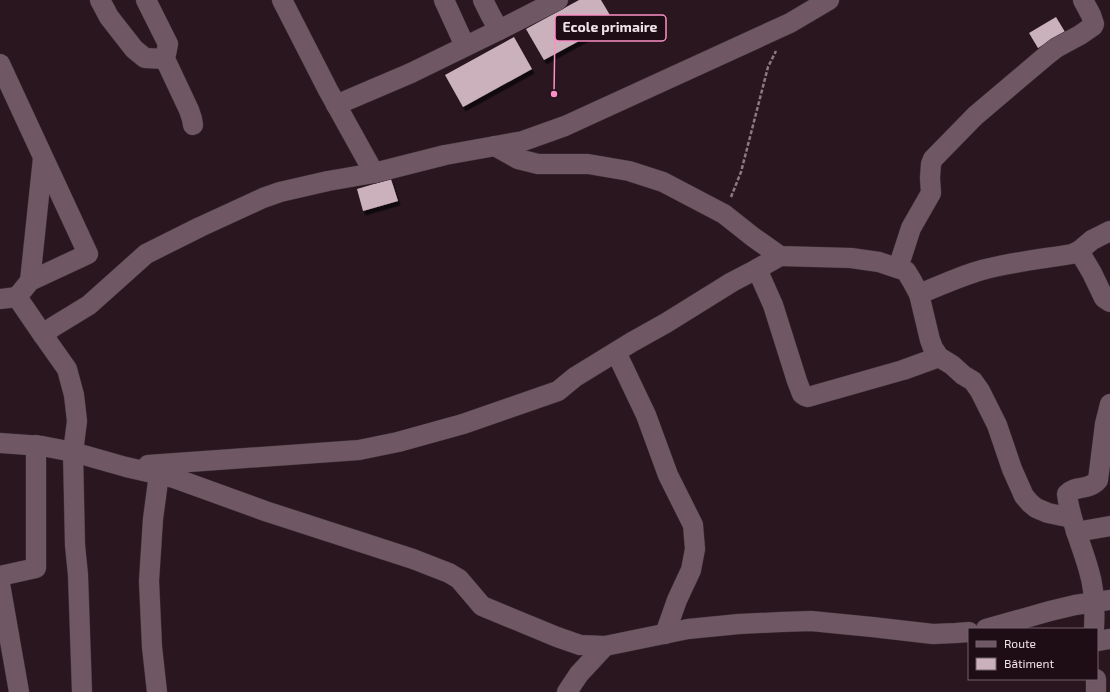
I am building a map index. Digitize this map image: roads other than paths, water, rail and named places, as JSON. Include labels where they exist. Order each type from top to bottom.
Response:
[{"type":"street","points":[[100,0],[109,17],[134,49],[146,58],[165,59]]},
{"type":"street","points":[[146,0],[168,44],[165,59],[189,110],[193,125]]},
{"type":"street","points":[[282,0],[336,105],[374,173]]},
{"type":"street","points":[[444,0],[465,46]]},
{"type":"street","points":[[483,0],[499,30]]},
{"type":"street","points":[[336,105],[411,73],[558,0]]},
{"type":"street","points":[[43,335],[53,326],[88,305],[146,254],[263,198],[280,192],[328,181],[374,173],[444,156],[524,141],[565,126],[790,24],[829,0]]},
{"type":"street","points":[[898,268],[909,232],[931,194],[930,178],[933,159],[975,116],[1047,55],[1093,26],[1094,24],[1091,15],[1083,0]]},
{"type":"street","points":[[0,64],[88,254],[30,281],[8,298],[43,335],[67,369],[74,395],[77,421],[73,452],[75,545],[78,575],[82,692]]},
{"type":"street","points":[[495,146],[518,159],[538,164],[588,164],[629,171],[663,182],[724,214],[753,238],[780,256]]},
{"type":"street","points":[[30,281],[43,157]]},
{"type":"street","points":[[919,294],[955,279],[980,271],[1026,261],[1072,254],[1079,251],[1092,240],[1110,231]]},
{"type":"street","points":[[1079,251],[1104,298],[1110,302]]},
{"type":"street","points":[[126,467],[359,450],[398,442],[463,424],[558,391],[575,377],[616,352],[732,282],[780,256],[851,258],[879,262],[906,271],[919,294],[933,348],[939,357],[952,364],[963,375],[973,381],[980,391],[997,425],[1012,469],[1024,496],[1030,503],[1036,508],[1074,525],[1110,526]]},
{"type":"street","points":[[757,269],[773,305],[799,386],[802,394],[805,396],[903,370],[939,357]]},
{"type":"street","points":[[616,352],[646,415],[668,475],[693,524],[695,549],[691,570],[677,600],[665,634]]},
{"type":"street","points":[[1094,628],[1102,602],[1093,586],[1090,571],[1074,525],[1067,493],[1072,490],[1091,486],[1098,480],[1105,424],[1110,404]]},
{"type":"street","points":[[0,443],[36,445],[73,452],[126,467],[174,478],[265,511],[413,559],[449,572],[460,579],[482,606],[580,645],[605,646],[688,629],[740,624],[811,621],[932,634],[956,634],[968,632]]},
{"type":"street","points":[[0,576],[36,568],[36,445]]},
{"type":"street","points":[[157,692],[152,647],[149,581],[153,519],[159,474]]},
{"type":"street","points":[[0,584],[19,692]]},
{"type":"street","points":[[990,628],[1075,605],[1102,602]]},
{"type":"street","points":[[1098,641],[1110,639]]},
{"type":"street","points":[[567,692],[579,674],[605,646]]},
{"type":"street","points":[[1096,680],[1096,692]]},
{"type":"place","name":"Ecole primaire","points":[[554,94]]}]
